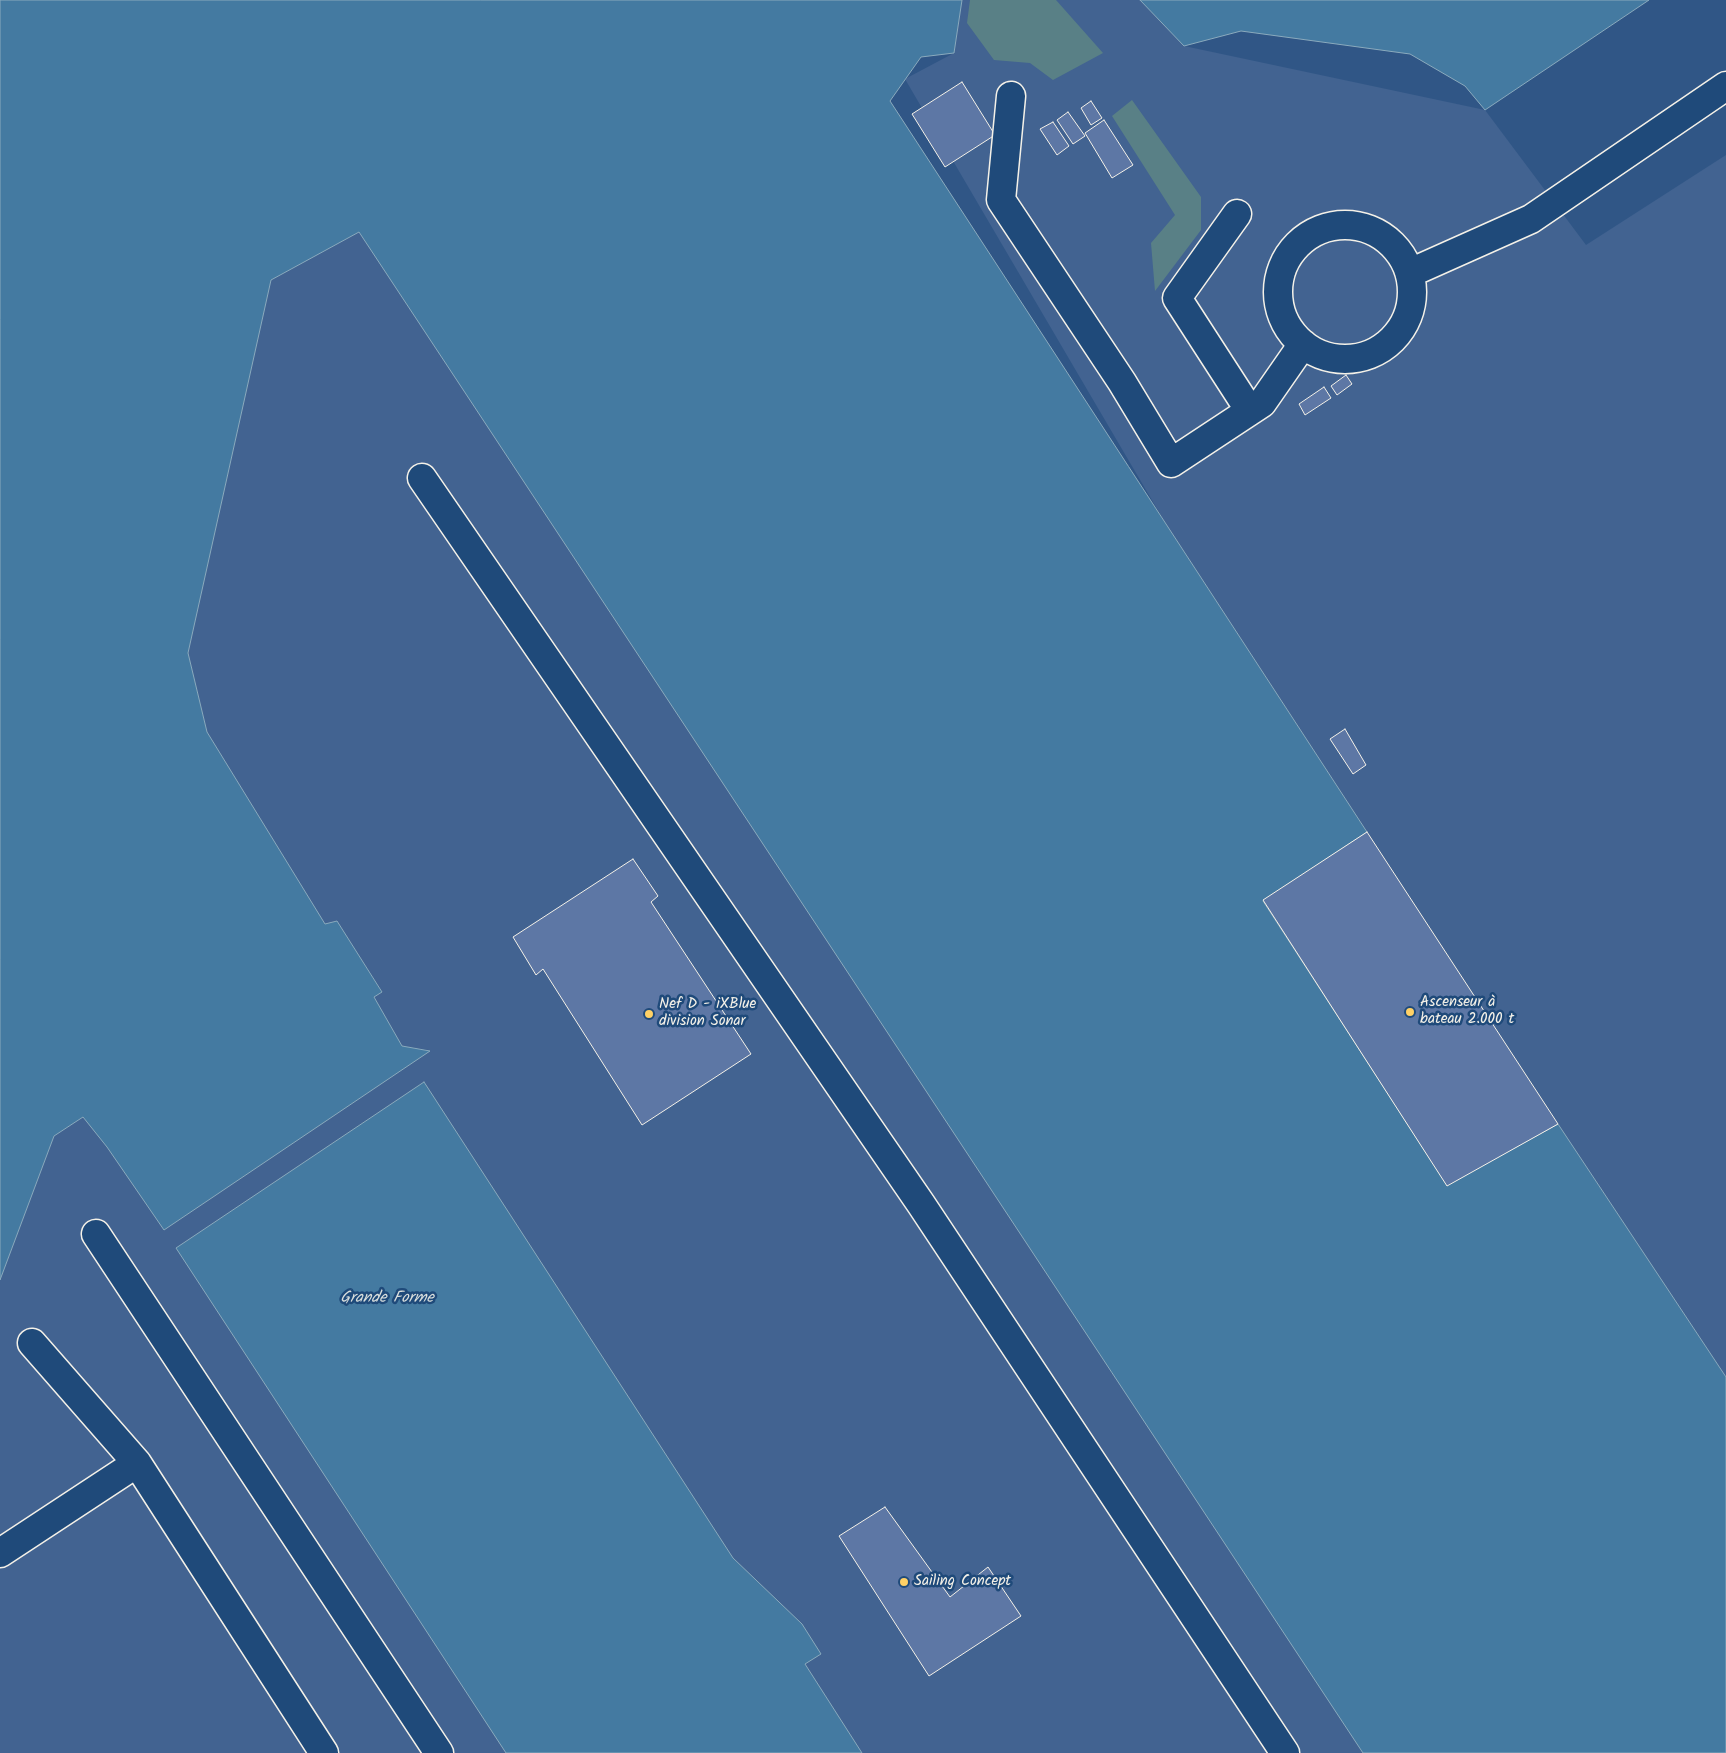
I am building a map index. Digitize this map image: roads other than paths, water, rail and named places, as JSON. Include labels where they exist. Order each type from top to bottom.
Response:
[{"type":"lane","points":[[1410,273],[1531,219],[1726,86]]},
{"type":"lane","points":[[1012,96],[1001,200],[1122,382],[1171,463],[1262,403],[1302,344]]},
{"type":"lane","points":[[1237,214],[1177,298],[1250,411]]},
{"type":"lane","points":[[1341,225],[1363,227],[1384,236],[1400,253],[1410,273],[1412,294],[1408,315],[1398,334],[1382,348],[1363,357],[1342,359],[1321,355],[1302,344],[1288,327],[1279,306],[1279,282],[1286,261],[1300,242],[1318,230],[1341,225]]},
{"type":"lane","points":[[422,478],[915,1196],[1285,1753]]},
{"type":"lane","points":[[96,1234],[439,1753]]},
{"type":"lane","points":[[32,1343],[137,1463],[324,1753]]},
{"type":"lane","points":[[0,1553],[137,1463]]},
{"type":"water","points":[[0,0],[962,0],[954,53],[921,57],[890,101],[1367,832],[1263,901],[1447,1185],[1558,1124],[1726,1377],[1726,1753],[1363,1753],[359,232],[271,280],[188,653],[207,732],[325,924],[337,921],[382,992],[374,997],[402,1046],[430,1051],[164,1230],[107,1147],[83,1117],[54,1136],[0,1280]]},
{"type":"water","points":[[1140,0],[1649,0],[1485,110],[1465,86],[1410,54],[1241,31],[1184,46]]},
{"type":"water","name":"Grande Forme","points":[[424,1082],[733,1558],[802,1624],[821,1654],[805,1664],[862,1753],[506,1753],[176,1248]]},
{"type":"place","name":"Ascenseur à bateau 2.000 t","points":[[1410,1012]]},
{"type":"place","name":"Nef D - iXBlue division Sonar","points":[[649,1014]]},
{"type":"place","name":"Sailing Concept","points":[[904,1582]]}]
